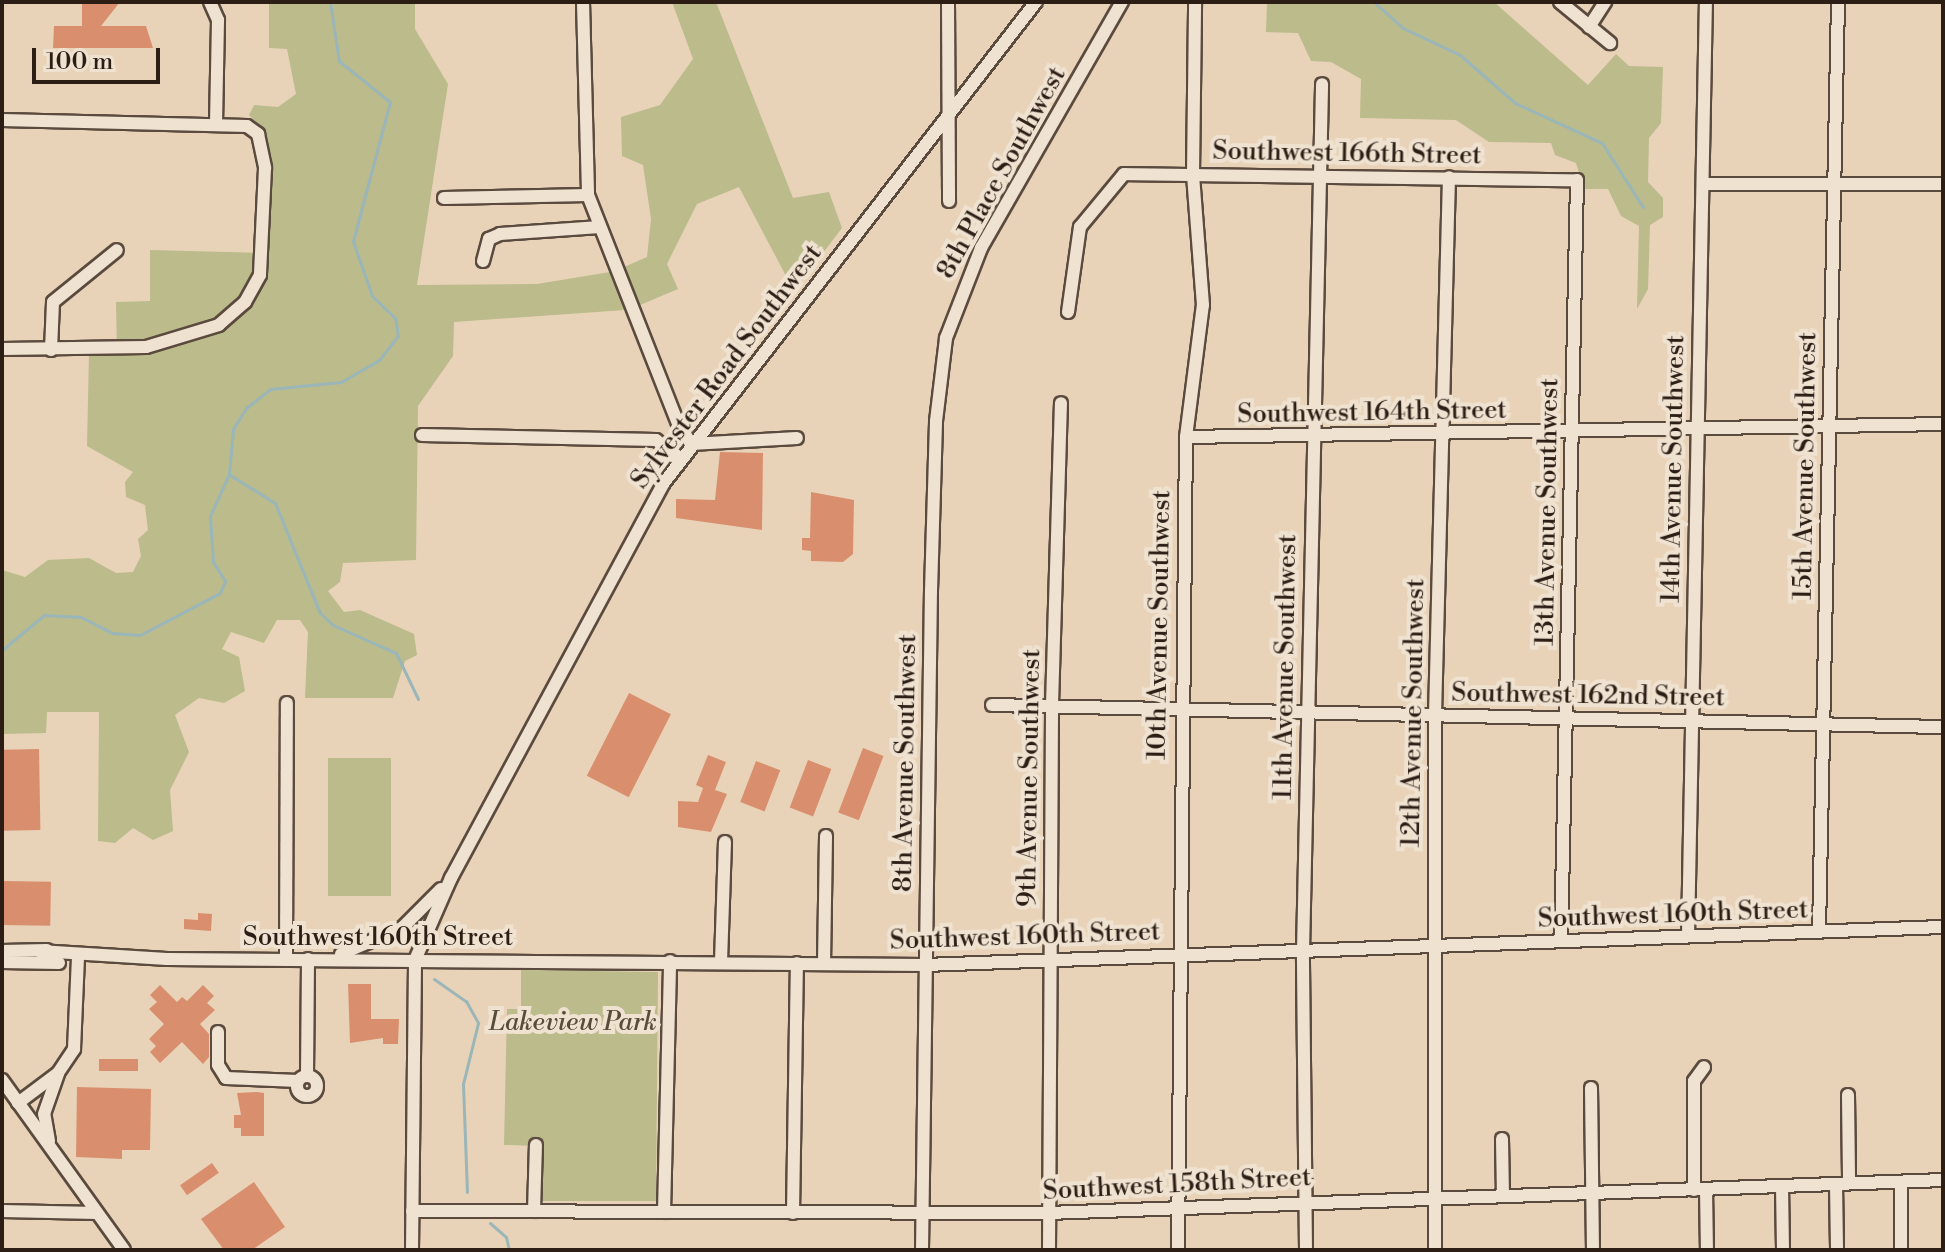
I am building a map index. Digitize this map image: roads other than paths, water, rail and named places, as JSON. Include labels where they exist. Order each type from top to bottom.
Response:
[{"type":"street","points":[[210,2],[218,20],[216,122]]},
{"type":"street","points":[[583,2],[588,195],[678,423],[691,444],[797,438]]},
{"type":"street","points":[[948,2],[946,116],[949,201]]},
{"type":"street","name":"Sylvester Road Southwest","points":[[415,960],[451,878],[620,555],[681,459],[1036,2]]},
{"type":"street","name":"8th Place Southwest","points":[[936,421],[946,338],[960,293],[1010,194],[1122,2]]},
{"type":"street","name":"10th Avenue Southwest","points":[[1178,1250],[1180,707],[1186,437],[1203,305],[1193,174],[1195,2]]},
{"type":"street","points":[[1560,2],[1610,43]]},
{"type":"street","points":[[1589,27],[1605,2]]},
{"type":"street","name":"14th Avenue Southwest","points":[[1688,936],[1706,2]]},
{"type":"street","name":"15th Avenue Southwest","points":[[1819,931],[1838,2]]},
{"type":"street","name":"11th Avenue Southwest","points":[[1306,1250],[1303,951],[1322,84]]},
{"type":"street","points":[[2,120],[216,122],[253,128],[265,168],[263,264],[257,285],[236,311],[178,341],[51,350],[2,349]]},
{"type":"street","name":"Southwest 166th Street","points":[[1068,312],[1076,238],[1117,177],[1193,174],[1577,180]]},
{"type":"street","name":"12th Avenue Southwest","points":[[1435,1250],[1432,945],[1435,715],[1449,177]]},
{"type":"street","name":"13th Avenue Southwest","points":[[1561,941],[1577,180]]},
{"type":"street","points":[[1703,184],[1943,184]]},
{"type":"street","points":[[444,198],[588,195]]},
{"type":"street","points":[[483,261],[489,239],[500,234],[600,227]]},
{"type":"street","points":[[51,350],[53,302],[117,250]]},
{"type":"street","name":"9th Avenue Southwest","points":[[1049,1250],[1048,959],[1061,403]]},
{"type":"street","name":"8th Avenue Southwest","points":[[922,1250],[936,421]]},
{"type":"street","name":"Southwest 164th Street","points":[[1186,437],[1313,438],[1943,424]]},
{"type":"street","points":[[422,435],[656,440],[681,459]]},
{"type":"street","points":[[286,959],[287,703]]},
{"type":"street","name":"Southwest 162nd Street","points":[[992,705],[1943,727]]},
{"type":"street","points":[[824,964],[826,836]]},
{"type":"street","points":[[721,962],[725,842]]},
{"type":"street","points":[[218,1032],[218,1065],[226,1078],[302,1078],[311,959],[385,939],[451,878]]},
{"type":"street","name":"Southwest 160th Street","points":[[2,962],[108,957],[925,965],[1943,927]]},
{"type":"street","name":"Southwest 160th Street","points":[[2,951],[93,950],[108,957]]},
{"type":"street","name":"Southwest 160th Street","points":[[39,951],[78,960]]},
{"type":"street","points":[[52,1151],[44,1114],[58,1073],[76,1040],[78,960]]},
{"type":"street","points":[[412,1250],[415,960]]},
{"type":"street","points":[[664,1212],[670,961]]},
{"type":"street","points":[[793,1213],[797,963]]},
{"type":"street","points":[[1704,1067],[1694,1081],[1707,1250]]},
{"type":"street","points":[[18,1103],[58,1073]]},
{"type":"street","points":[[2,1080],[124,1250]]},
{"type":"street","points":[[1591,1088],[1593,1250]]},
{"type":"street","points":[[1837,1250],[1848,1095]]},
{"type":"street","points":[[1502,1139],[1503,1194]]},
{"type":"street","points":[[534,1211],[536,1145]]},
{"type":"street","name":"Southwest 158th Street","points":[[412,1211],[923,1216],[1943,1180]]},
{"type":"street","points":[[1901,1182],[1901,1250]]},
{"type":"street","points":[[1782,1186],[1783,1250]]},
{"type":"street","points":[[2,1211],[97,1213]]},
{"type":"waterway","points":[[2,650],[44,615],[81,617],[113,633],[140,635],[220,593],[225,581],[213,562],[210,516],[229,474],[233,429],[246,408],[270,389],[341,382],[379,360],[398,336],[395,318],[372,296],[353,241],[390,102],[339,61],[330,2]]},
{"type":"waterway","points":[[1374,2],[1403,28],[1460,55],[1515,103],[1602,143],[1643,207]]},
{"type":"waterway","points":[[230,475],[275,503],[320,613],[333,625],[396,653],[418,699]]},
{"type":"waterway","points":[[434,979],[466,1001],[478,1023],[463,1084],[467,1192]]},
{"type":"waterway","points":[[490,1223],[506,1237],[509,1250]]},
{"type":"waterway","points":[[694,1250],[719,1250]]},
{"type":"park label","name":"Lakeview Park","points":[[573,1023]]}]
